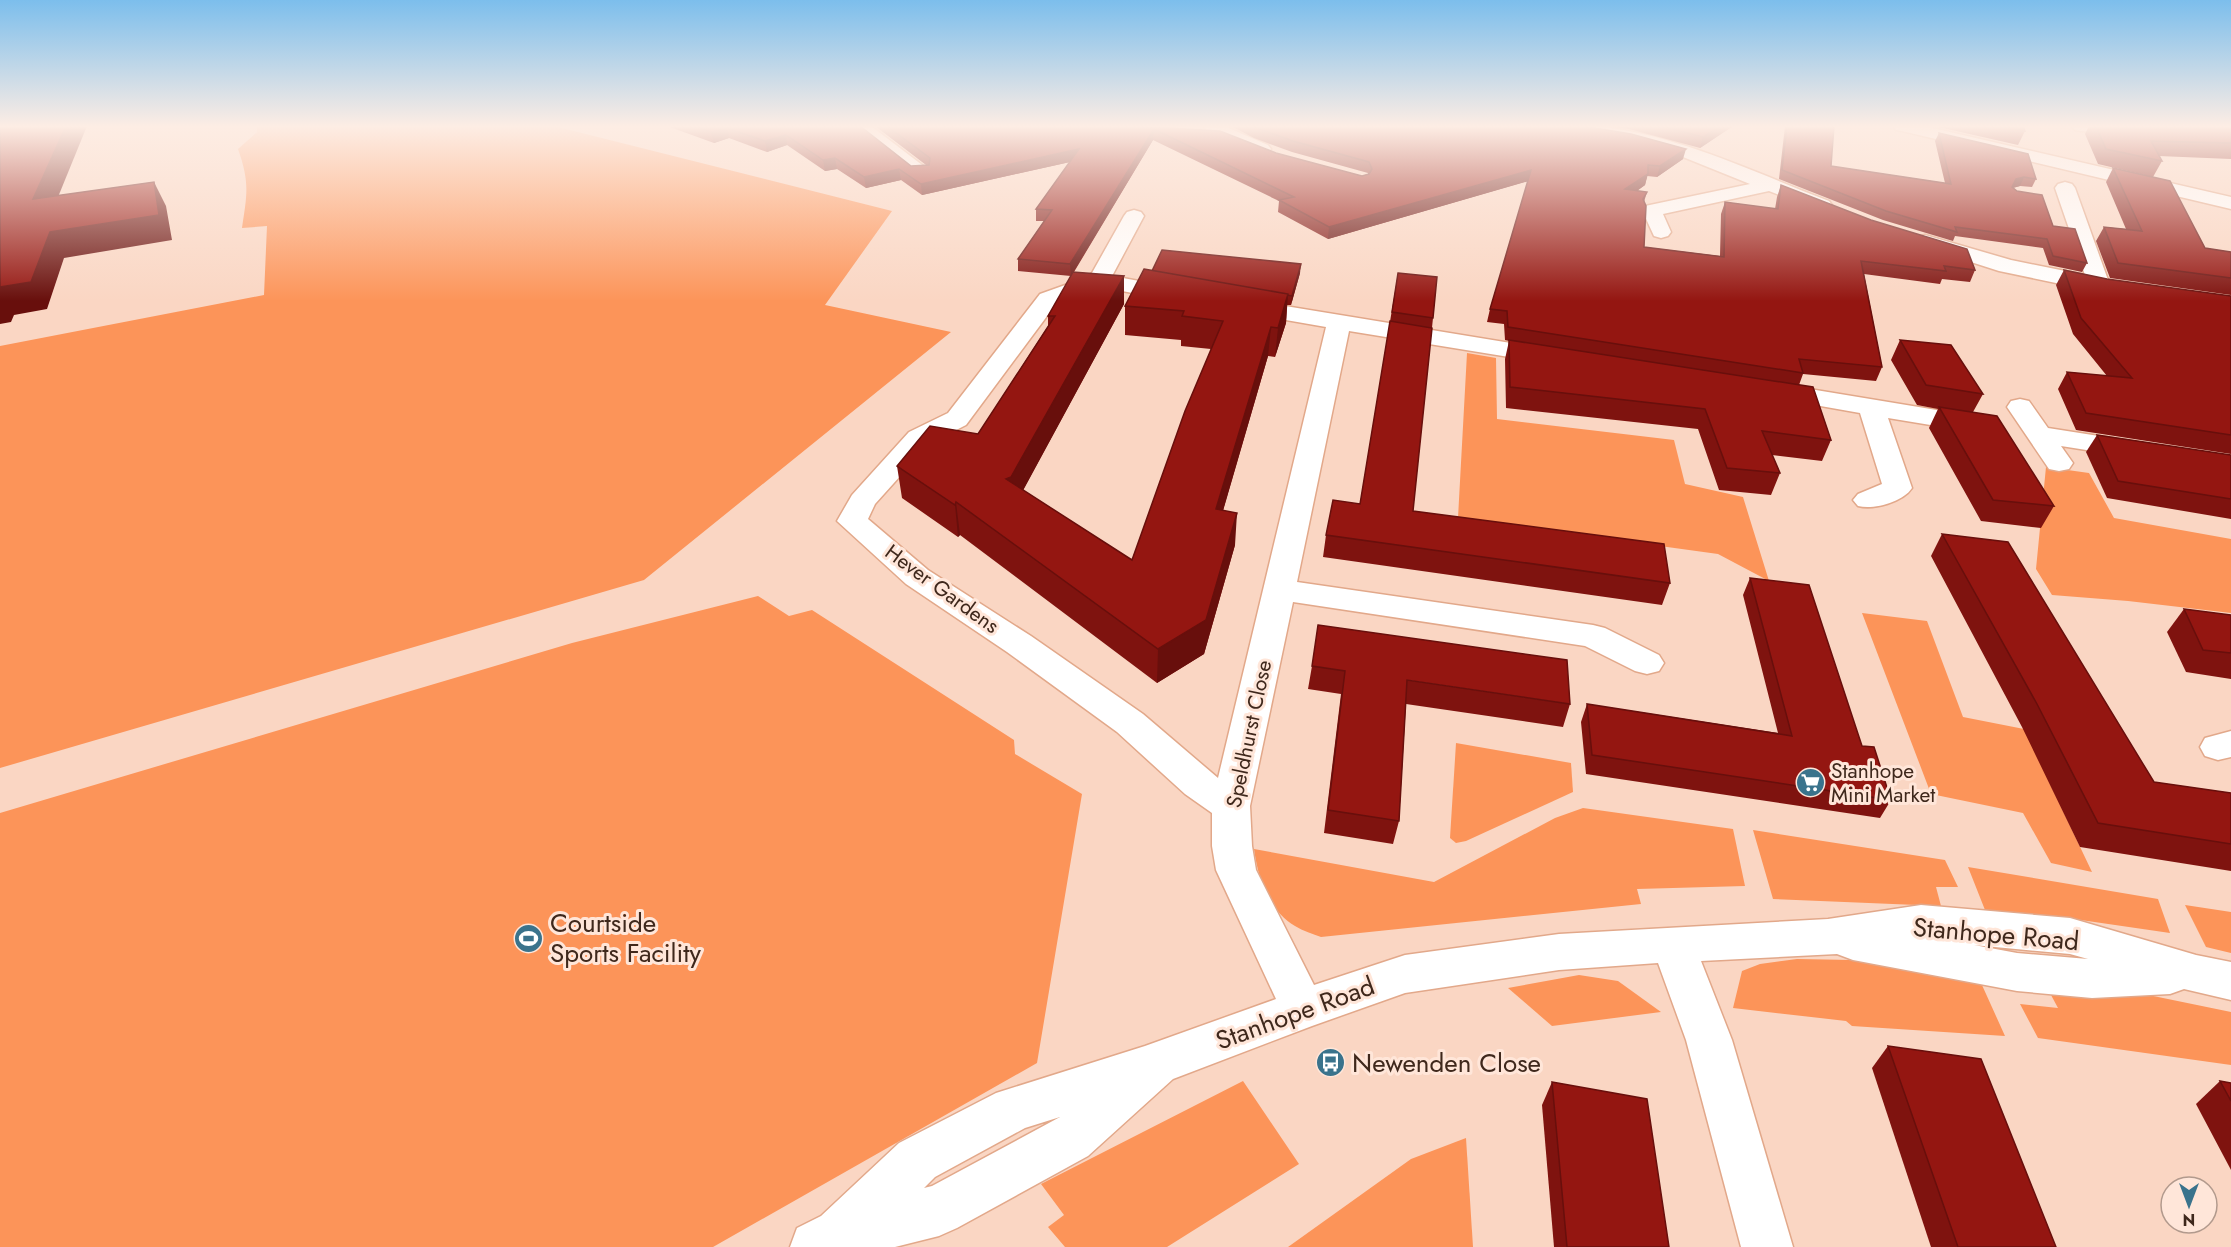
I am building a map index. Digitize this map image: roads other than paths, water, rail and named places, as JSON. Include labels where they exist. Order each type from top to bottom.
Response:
[{"type":"street","points":[[2151,184],[2231,203]]},
{"type":"street","points":[[1661,232],[1652,210],[1771,185],[1843,213]]},
{"type":"street","points":[[2062,195],[2099,285]]},
{"type":"street","points":[[1134,216],[1099,280],[1578,361]]},
{"type":"street","points":[[1907,236],[2007,266],[2121,288]]},
{"type":"street","name":"Hever Gardens","points":[[1099,280],[1077,289],[1061,290],[1048,299],[957,419],[919,438],[862,501],[852,521],[917,577],[1019,644],[1130,723],[1198,784],[1231,806]]},
{"type":"street","name":"Speldhurst Close","points":[[1303,1009],[1236,870],[1231,853],[1233,835],[1231,806],[1339,322]]},
{"type":"street","points":[[1754,388],[2000,429]]},
{"type":"street","points":[[1868,500],[1898,488],[1871,407]]},
{"type":"street","points":[[2020,407],[2059,463]]},
{"type":"street","points":[[2040,435],[2163,454]]},
{"type":"street","points":[[1280,590],[1593,636],[1647,663]]},
{"type":"street","name":"Stanhope Road","points":[[827,1241],[939,1210],[1006,1174],[1071,1139],[1156,1064],[1303,1009],[1406,974],[1559,952],[1670,944],[1828,938],[2018,972],[2092,979],[2214,977]]},
{"type":"street","points":[[1670,944],[1680,961],[1705,1026],[1760,1213],[1767,1247]]},
{"type":"place","name":"Stanhope Mini Market","points":[[1810,783]]},
{"type":"place","name":"Courtside Sports Facility","points":[[529,938]]},
{"type":"place","name":"Newenden Close","points":[[1331,1063]]}]
